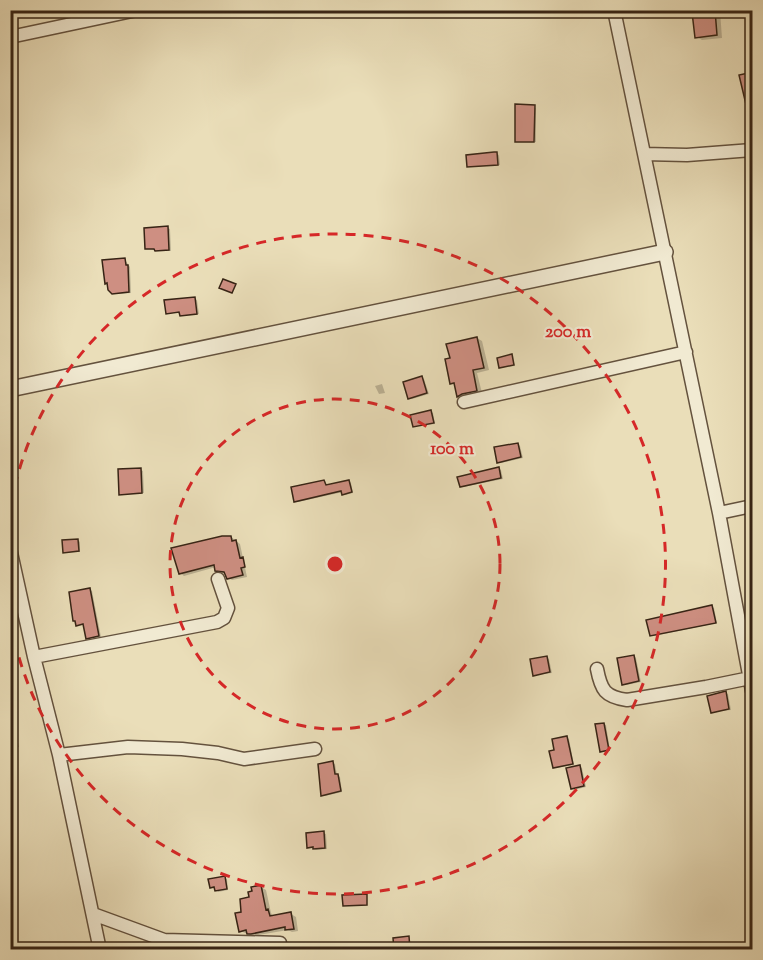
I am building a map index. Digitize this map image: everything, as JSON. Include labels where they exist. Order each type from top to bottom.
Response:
[{"type":"street","points":[[10,38],[137,10]]},
{"type":"street","points":[[614,10],[719,513],[753,691]]},
{"type":"street","points":[[644,153],[687,155],[753,150]]},
{"type":"street","points":[[10,389],[665,252]]},
{"type":"street","points":[[464,402],[686,352]]},
{"type":"street","points":[[719,513],[753,506]]},
{"type":"street","points":[[10,548],[59,755],[100,950]]},
{"type":"street","points":[[34,657],[217,622],[224,618],[228,608],[218,579]]},
{"type":"street","points":[[597,669],[600,684],[607,694],[627,700],[750,678]]},
{"type":"street","points":[[59,755],[128,747],[182,749],[250,759],[315,749]]},
{"type":"street","points":[[93,914],[164,940],[280,943]]},
{"type":"building","points":[[715,10],[717,35],[695,38],[692,12]]},
{"type":"building","points":[[753,72],[753,116],[749,117],[739,75]]},
{"type":"building","points":[[515,104],[535,105],[534,142],[515,142]]},
{"type":"building","points":[[497,152],[498,165],[467,167],[466,155]]},
{"type":"building","points":[[168,226],[169,250],[145,249],[144,228]]},
{"type":"building","points":[[125,258],[126,265],[128,265],[129,292],[112,294],[108,290],[107,283],[105,284],[102,260]]},
{"type":"building","points":[[223,279],[236,284],[232,293],[219,288]]},
{"type":"building","points":[[195,297],[197,314],[180,316],[179,312],[166,314],[164,300]]},
{"type":"building","points":[[477,337],[484,368],[473,370],[477,391],[457,397],[454,383],[450,384],[445,359],[450,358],[446,344]]},
{"type":"building","points":[[512,354],[514,365],[499,368],[497,358]]},
{"type":"building","points":[[422,376],[427,393],[408,399],[403,382]]},
{"type":"building","points":[[431,410],[434,423],[413,427],[410,415]]},
{"type":"building","points":[[518,443],[521,457],[497,463],[494,447]]},
{"type":"building","points":[[499,467],[501,478],[460,487],[457,477]]},
{"type":"building","points":[[141,468],[142,493],[119,495],[118,469]]},
{"type":"building","points":[[324,480],[326,485],[349,480],[352,492],[342,495],[341,491],[294,502],[291,487]]},
{"type":"building","points":[[231,536],[232,541],[236,540],[240,558],[243,557],[245,567],[241,568],[243,575],[227,579],[224,572],[215,571],[214,565],[179,574],[171,548]]},
{"type":"building","points":[[78,539],[79,551],[63,553],[62,540]]},
{"type":"building","points":[[90,588],[99,636],[86,639],[83,624],[76,626],[73,621],[69,592]]},
{"type":"building","points":[[712,605],[716,623],[650,636],[646,620]]},
{"type":"building","points":[[634,655],[639,681],[622,685],[617,658]]},
{"type":"building","points":[[547,656],[550,672],[533,676],[530,659]]},
{"type":"building","points":[[726,691],[729,709],[711,713],[707,696]]},
{"type":"building","points":[[604,723],[609,750],[600,752],[595,724]]},
{"type":"building","points":[[567,736],[573,764],[553,768],[549,751],[554,750],[552,739]]},
{"type":"building","points":[[333,761],[341,791],[321,796],[318,764]]},
{"type":"building","points":[[580,765],[584,786],[571,789],[566,768]]},
{"type":"building","points":[[324,831],[325,848],[307,848],[306,833]]},
{"type":"building","points":[[225,876],[227,889],[215,891],[214,887],[210,888],[208,879]]},
{"type":"building","points":[[261,885],[266,910],[268,909],[270,916],[291,912],[294,929],[285,930],[285,927],[251,934],[247,934],[246,930],[239,932],[235,913],[241,912],[240,899],[249,897],[248,892],[252,891],[251,887]]},
{"type":"building","points":[[367,894],[367,905],[343,906],[342,895]]},
{"type":"building","points":[[409,936],[410,950],[394,950],[393,938]]}]
